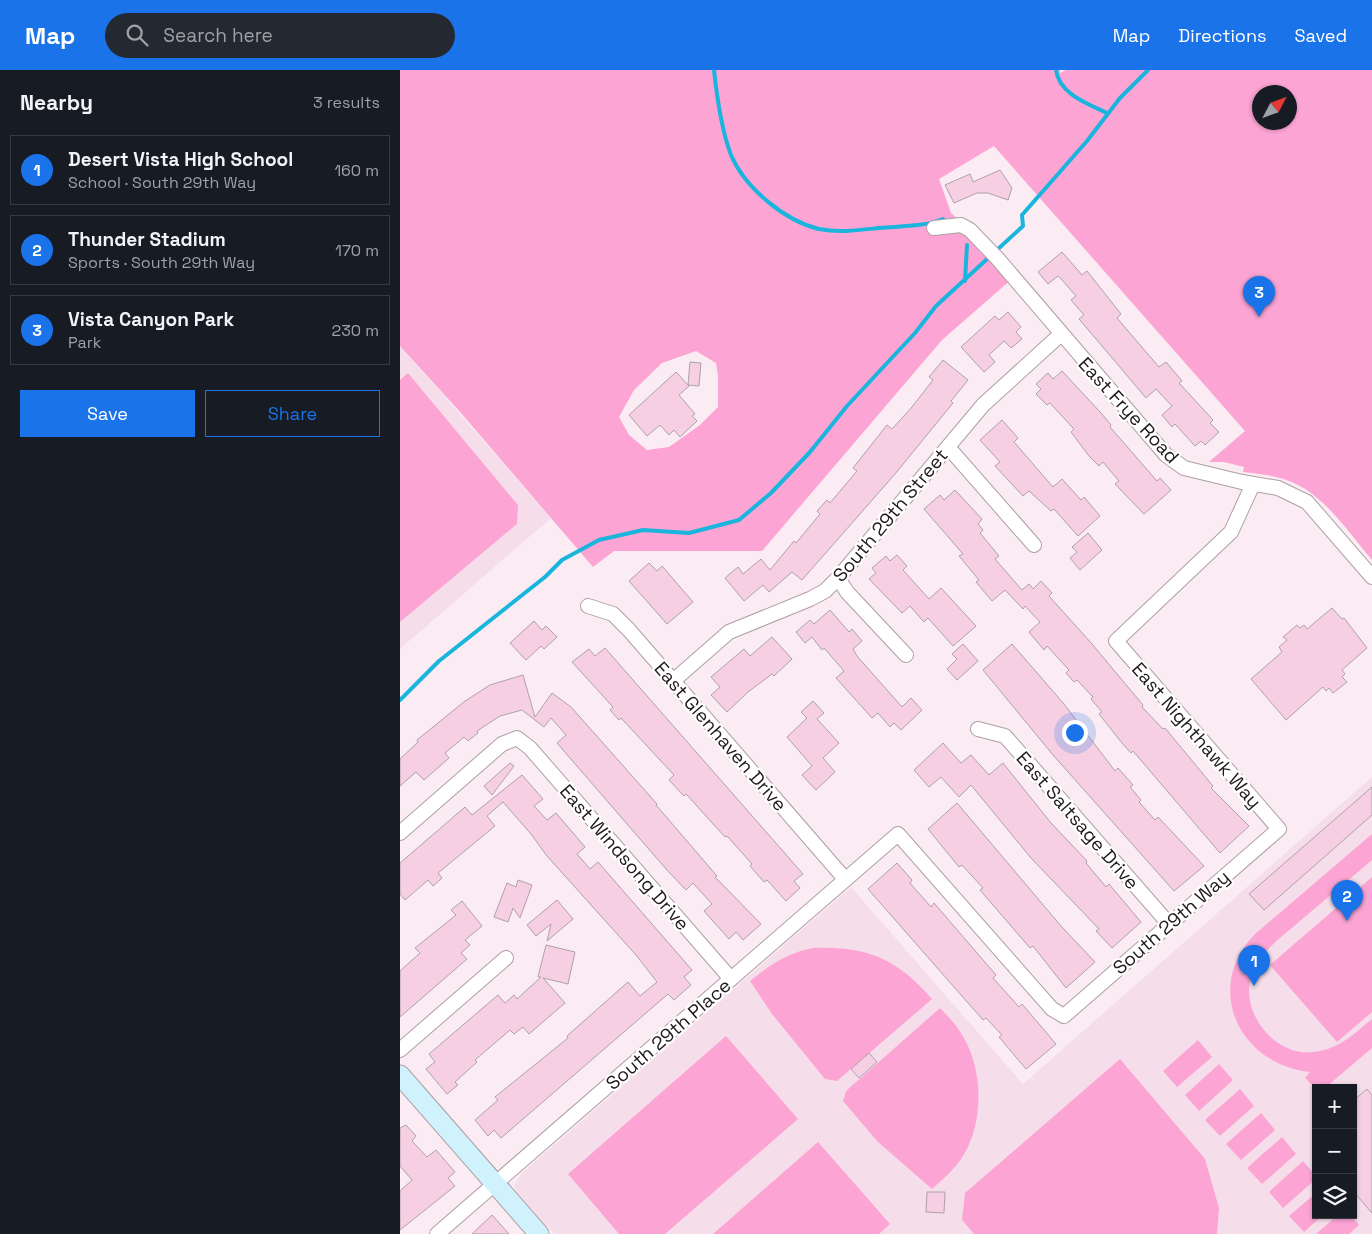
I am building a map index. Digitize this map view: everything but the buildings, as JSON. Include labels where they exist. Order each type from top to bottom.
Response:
[{"type":"street","name":"East Frye Road","points":[[934,228],[961,226],[970,230],[994,254],[1060,335],[1166,455],[1184,468],[1278,488],[1307,502],[1372,577]]},
{"type":"street","name":"South 29th Street","points":[[673,681],[729,632],[825,591],[1001,387],[1060,335]]},
{"type":"street","points":[[948,447],[1034,545]]},
{"type":"street","name":"East Nighthawk Way","points":[[1253,484],[1231,532],[1116,641],[1279,829]]},
{"type":"street","points":[[838,578],[847,592],[906,655]]},
{"type":"street","name":"East Glenhaven Drive","points":[[588,606],[613,614],[845,879]]},
{"type":"street","name":"East Saltsage Drive","points":[[978,729],[1006,736],[1169,924]]},
{"type":"street","name":"East Windsong Drive","points":[[400,833],[502,744],[517,738],[530,748],[731,979]]},
{"type":"street","name":"South 29th Way","points":[[1064,1016],[1279,829]]},
{"type":"street","name":"South 29th Place","points":[[437,1234],[898,834],[1052,1009],[1064,1016]]},
{"type":"street","points":[[400,1050],[506,958]]},
{"type":"street","points":[[400,1075],[539,1234]]},
{"type":"shaded area","points":[[400,70],[1060,70],[1060,73],[1066,70],[1372,70],[1372,560],[1328,508],[1296,484],[1284,479],[1243,472],[1244,467],[1224,462],[1209,462],[1245,431],[994,146],[939,179],[951,213],[970,230],[1013,278],[942,340],[762,551],[614,551],[593,567],[461,413],[400,346]],"holes":[[[696,351],[716,363],[718,407],[700,425],[669,447],[647,450],[629,435],[619,417],[634,390],[662,363]]]},
{"type":"shaded area","points":[[400,346],[551,518],[400,649]]},
{"type":"shaded area","points":[[408,373],[518,505],[517,524],[400,622],[400,380]]},
{"type":"shaded area","points":[[1372,777],[1372,1234],[554,1234],[517,1192],[514,1185],[522,1173],[851,887],[1023,1084]]},
{"type":"shaded area","points":[[1372,834],[1372,860],[1269,948],[1255,967],[1250,982],[1249,997],[1253,1012],[1261,1026],[1271,1038],[1284,1047],[1299,1052],[1314,1052],[1331,1048],[1346,1040],[1372,1019],[1372,1048],[1330,1084],[1312,1085],[1305,1078],[1310,1072],[1285,1066],[1264,1055],[1247,1039],[1236,1020],[1231,999],[1232,977],[1239,955],[1255,934]]},
{"type":"shaded area","points":[[1372,877],[1372,1012],[1337,1042],[1270,965]]},
{"type":"shaded area","points":[[813,948],[849,949],[879,957],[906,973],[932,999],[837,1081],[825,1079],[772,1014],[750,981],[779,960]]},
{"type":"shaded area","points":[[940,1008],[959,1030],[970,1051],[978,1081],[978,1113],[970,1143],[963,1156],[949,1174],[932,1189],[878,1142],[843,1101],[846,1091]]},
{"type":"shaded area","points":[[726,1036],[798,1119],[665,1234],[619,1234],[568,1174]]},
{"type":"shaded area","points":[[1198,1040],[1212,1057],[1177,1087],[1163,1071]]},
{"type":"shaded area","points":[[1120,1059],[1205,1159],[1219,1208],[1217,1234],[974,1234],[962,1220],[965,1193]]},
{"type":"shaded area","points":[[1219,1064],[1233,1080],[1199,1111],[1185,1095]]},
{"type":"shaded area","points":[[1240,1089],[1254,1106],[1220,1136],[1205,1120]]},
{"type":"shaded area","points":[[1261,1113],[1275,1130],[1241,1160],[1226,1144]]},
{"type":"shaded area","points":[[1282,1137],[1296,1154],[1262,1184],[1247,1168]]},
{"type":"shaded area","points":[[818,1142],[890,1224],[879,1234],[713,1234]]},
{"type":"shaded area","points":[[1303,1161],[1312,1171],[1312,1183],[1283,1208],[1269,1192]]},
{"type":"shaded area","points":[[1312,1196],[1312,1219],[1319,1219],[1304,1232],[1289,1216]]},
{"type":"shaded area","points":[[1333,1219],[1354,1219],[1359,1225],[1349,1234],[1316,1234]]},
{"type":"waterway","points":[[714,70],[722,124],[731,155],[737,167],[756,191],[780,211],[806,225],[834,231],[912,226],[928,224],[943,219]]},
{"type":"waterway","points":[[1056,70],[1058,78],[1068,92],[1083,102],[1107,113]]},
{"type":"waterway","points":[[400,700],[439,661],[545,577],[562,560],[599,540],[643,530],[689,533],[739,520],[771,493],[810,452],[847,406],[915,333],[936,306],[1023,226],[1022,215],[1087,141],[1120,98],[1148,70]]},
{"type":"waterway","points":[[965,281],[967,245]]},
{"type":"place","name":"Vista Canyon Park","points":[[1259,317]]},
{"type":"place","name":"Thunder Stadium","points":[[1347,921]]},
{"type":"place","name":"Desert Vista High School","points":[[1254,986]]}]
